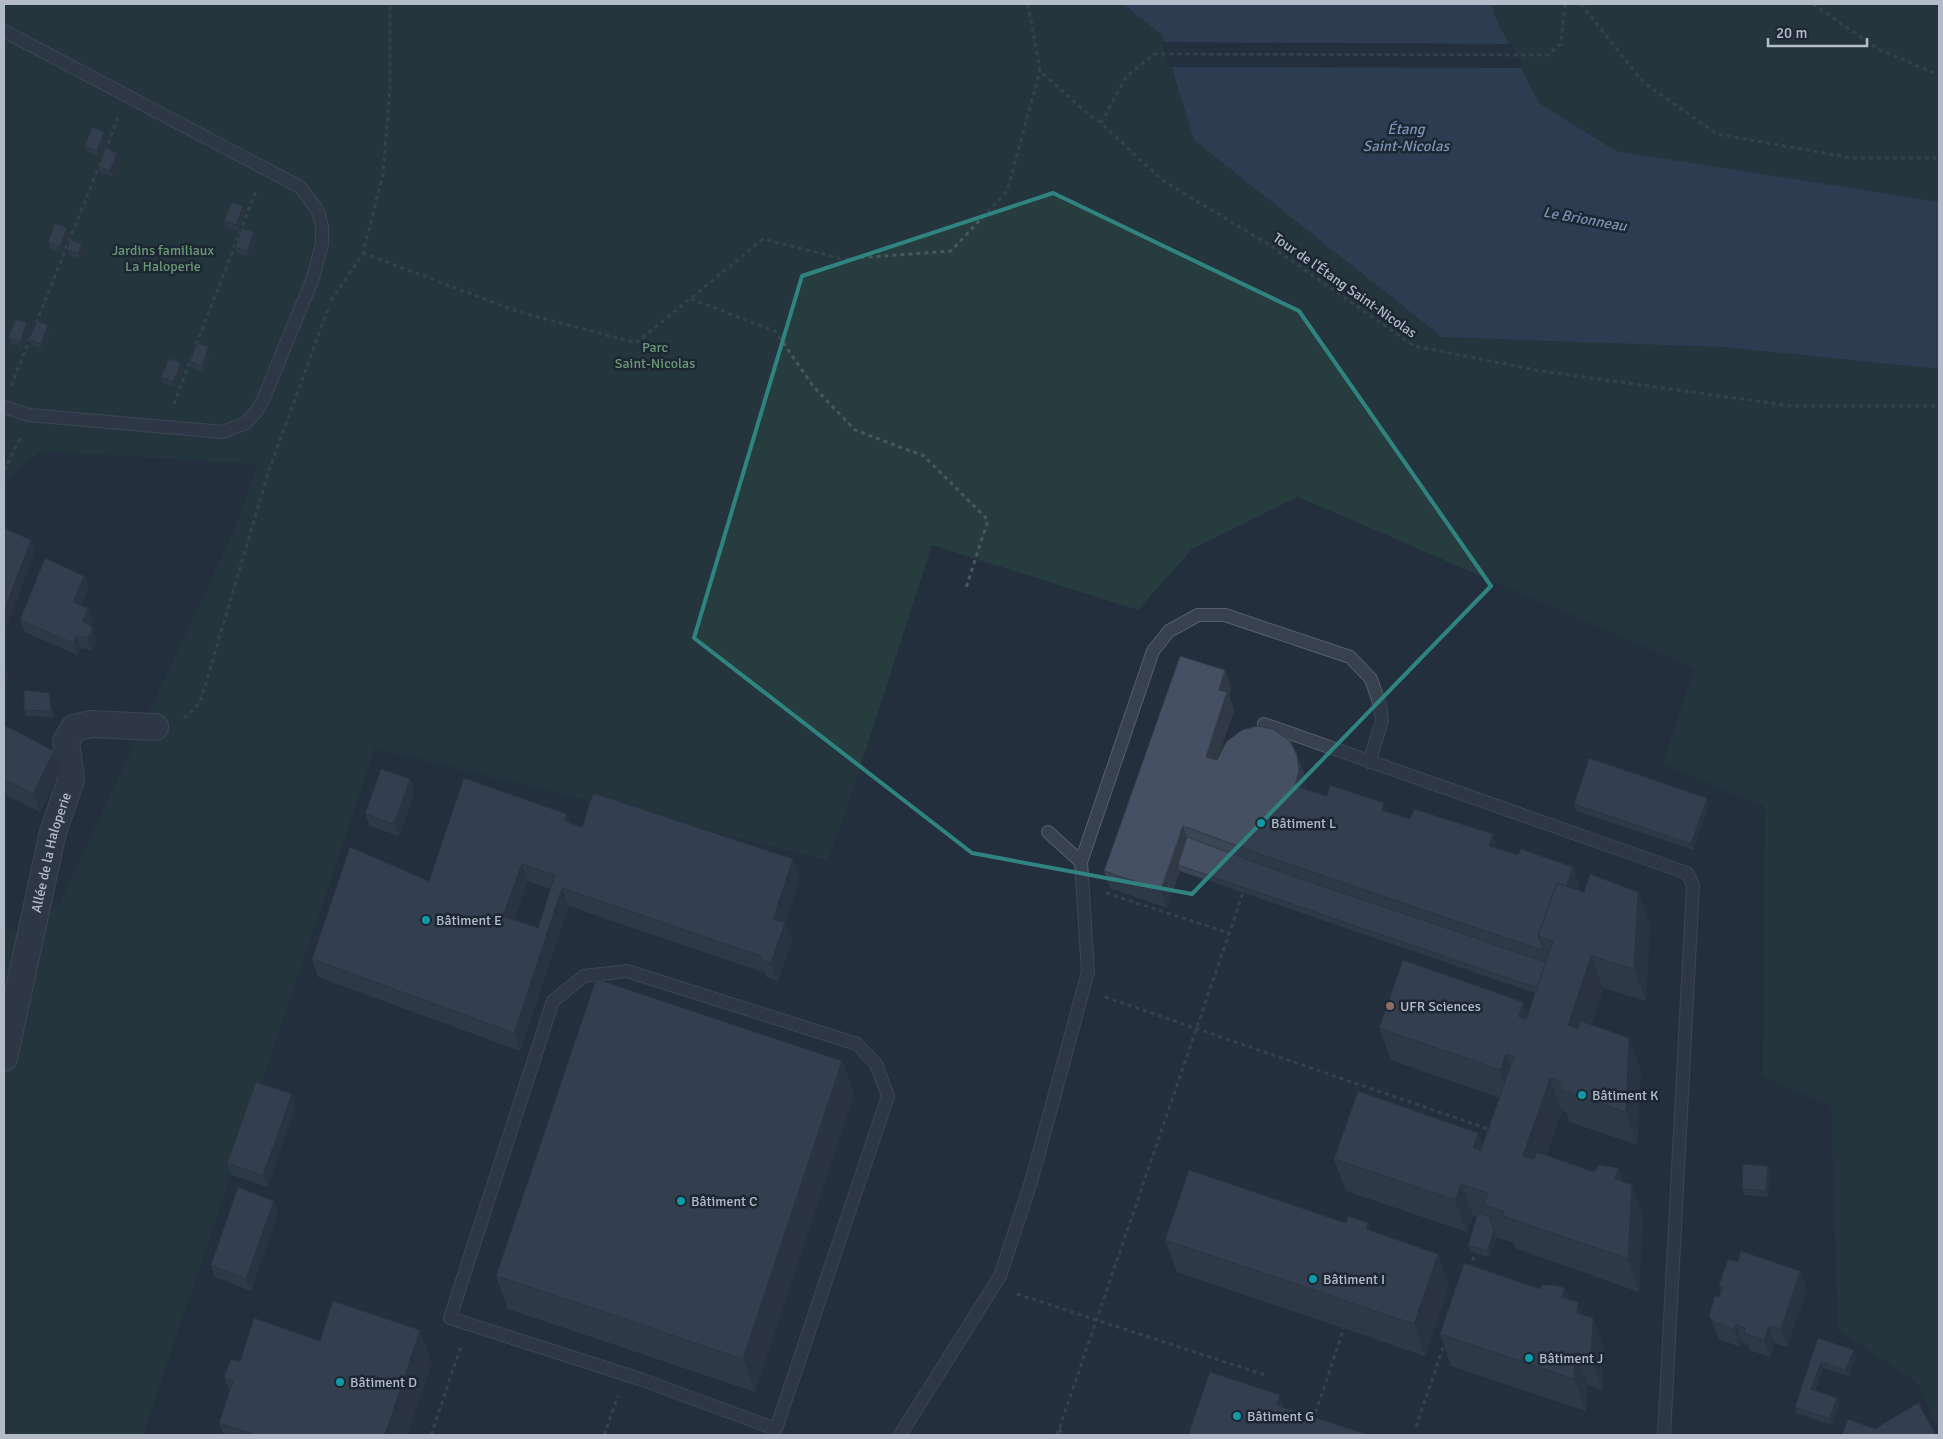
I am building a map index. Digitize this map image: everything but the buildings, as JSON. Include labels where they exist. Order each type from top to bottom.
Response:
[{"type":"street","name":"Allée de la Haloperie","points":[[4,1058],[53,832],[71,780],[66,741],[74,728],[91,724],[155,727]]},
{"type":"lane","points":[[4,31],[300,187],[311,198],[318,212],[322,227],[322,244],[313,278],[263,400],[251,418],[235,429],[223,432],[164,428],[29,415],[6,401]]},
{"type":"lane","points":[[900,1435],[1000,1276],[1031,1182],[1088,972],[1081,862],[1153,651],[1169,631],[1198,615],[1225,615],[1350,658],[1371,679],[1380,705],[1382,721],[1369,762]]},
{"type":"lane","points":[[1264,724],[1687,872],[1693,885],[1664,1435]]},
{"type":"lane","points":[[1048,832],[1081,862]]},
{"type":"lane","points":[[627,971],[857,1044],[876,1064],[888,1096],[775,1432],[625,1375],[468,1324],[450,1318],[550,1009],[553,1001],[584,976],[627,971]]},
{"type":"path","points":[[155,727],[181,720],[191,712],[201,698],[269,470],[331,301],[362,253],[383,174],[388,132],[390,4]]},
{"type":"path","points":[[362,253],[516,311],[636,343],[763,239],[843,259],[950,251],[1007,191],[1040,71],[1028,4]]},
{"type":"path","points":[[1101,123],[1126,77],[1154,54],[1527,56],[1548,54],[1561,44],[1565,4]]},
{"type":"path","points":[[1581,4],[1643,82],[1717,134],[1852,158],[1939,158]]},
{"type":"path","points":[[1813,4],[1878,49],[1939,75]]},
{"type":"path","name":"Tour de l'Étang Saint-Nicolas","points":[[1040,71],[1088,114],[1101,123],[1162,180],[1266,243],[1414,346],[1541,370],[1792,406],[1939,406]]},
{"type":"path","points":[[6,401],[127,96]]},
{"type":"path","points":[[164,428],[265,169]]},
{"type":"path","points":[[691,299],[775,330],[813,386],[855,430],[924,456],[988,520],[966,588]]},
{"type":"path","points":[[4,471],[29,415]]},
{"type":"path","points":[[1057,1435],[1246,884]]},
{"type":"path","points":[[1103,892],[1229,933]]},
{"type":"path","points":[[1083,990],[1492,1130]]},
{"type":"path","points":[[1467,1277],[1476,1249]]},
{"type":"path","points":[[993,1286],[1268,1376]]},
{"type":"path","points":[[431,1435],[468,1324]]},
{"type":"path","points":[[1310,1427],[1344,1328]]},
{"type":"path","points":[[1416,1427],[1448,1333]]},
{"type":"path","points":[[604,1435],[625,1375]]},
{"type":"path","points":[[1059,1428],[1064,1435]]},
{"type":"highlighted area","points":[[1053,193],[1299,311],[1491,586],[1192,894],[972,853],[694,638],[802,276]]},
{"type":"green space","name":"Parc Saint-Nicolas","points":[[4,4],[1123,4],[1162,35],[1194,140],[1724,347],[1939,369],[1939,1431],[1917,1382],[1838,1330],[1831,1106],[1763,1077],[1765,807],[1663,764],[1694,668],[1298,497],[1192,549],[1138,610],[932,545],[851,796],[828,860],[375,748],[143,1435],[4,1435],[4,927],[17,932],[59,905],[233,533],[258,464],[41,451],[10,475],[4,488]]},
{"type":"green space","points":[[1492,4],[1939,4],[1939,202],[1616,151],[1539,103],[1494,15]]},
{"type":"water","name":"Étang Saint-Nicolas","points":[[1123,4],[1492,4],[1494,15],[1539,103],[1616,151],[1939,202],[1939,369],[1724,347],[1442,337],[1194,140],[1162,35]]},
{"type":"pier","points":[[1162,42],[1512,44],[1524,68],[1169,67]]},
{"type":"place","name":"Bâtiment L","points":[[1261,823]]},
{"type":"place","name":"Bâtiment E","points":[[426,920]]},
{"type":"place","name":"UFR Sciences","points":[[1390,1006]]},
{"type":"place","name":"Bâtiment K","points":[[1582,1095]]},
{"type":"place","name":"Bâtiment C","points":[[681,1201]]},
{"type":"place","name":"Bâtiment I","points":[[1313,1279]]},
{"type":"place","name":"Bâtiment J","points":[[1529,1358]]},
{"type":"place","name":"Bâtiment D","points":[[340,1382]]},
{"type":"place","name":"Bâtiment G","points":[[1237,1416]]},
{"type":"water label","name":"Le Brionneau","points":[[1585,219]]},
{"type":"park label","name":"Jardins familiaux La Haloperie","points":[[163,258]]}]
